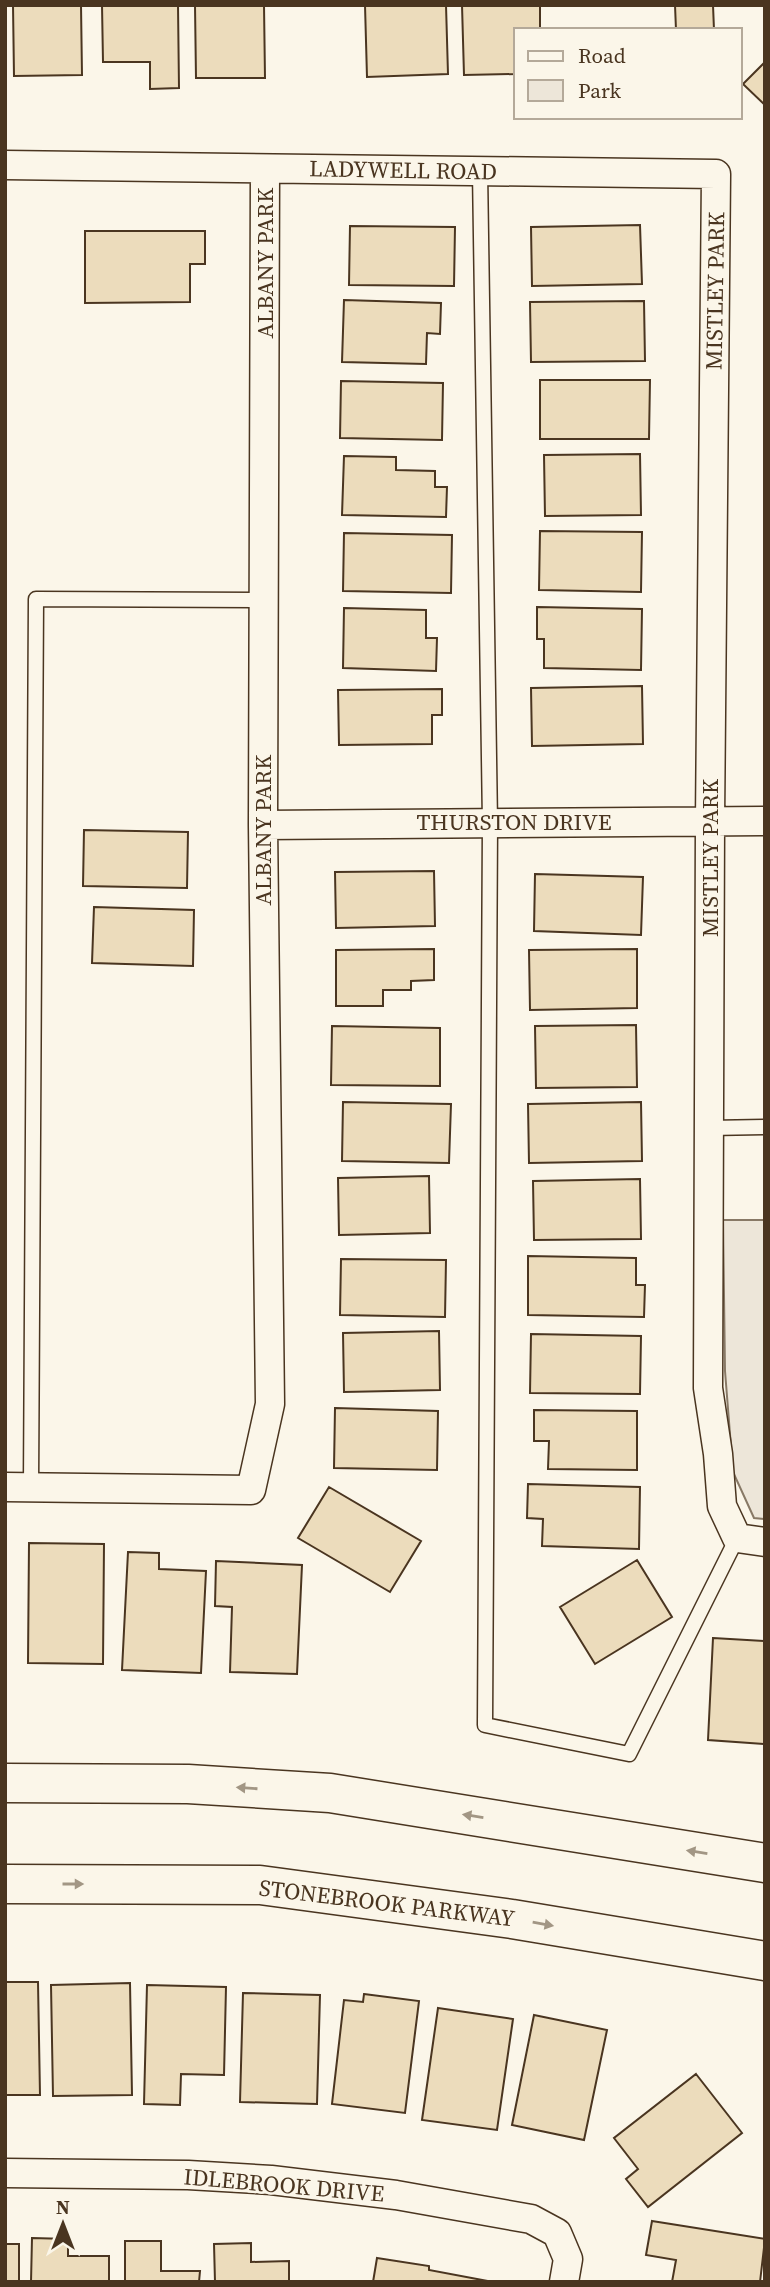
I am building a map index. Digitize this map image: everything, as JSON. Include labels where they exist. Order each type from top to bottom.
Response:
[{"type":"main road","points":[[5,1783],[188,1784],[330,1793],[765,1863]]},
{"type":"main road","name":"STONEBROOK PARKWAY","points":[[5,1884],[260,1885],[512,1919],[765,1961]]},
{"type":"street","name":"LADYWELL ROAD","points":[[5,165],[716,174]]},
{"type":"street","name":"ALBANY PARK","points":[[18,1488],[251,1490],[270,1404],[263,825],[265,169]]},
{"type":"street","name":"MISTLEY PARK","points":[[716,174],[708,1388],[718,1454],[722,1506],[737,1538]]},
{"type":"street","name":"THURSTON DRIVE","points":[[263,825],[765,821]]},
{"type":"street","points":[[737,1538],[765,1542]]},
{"type":"street","name":"IDLEBROOK DRIVE","points":[[5,2173],[188,2175],[313,2184],[396,2195],[531,2219],[557,2234],[568,2259],[564,2282]]},
{"type":"lane","points":[[480,171],[490,822],[485,1725],[629,1754],[737,1538]]},
{"type":"lane","points":[[18,1488],[36,599],[264,600]]},
{"type":"lane","points":[[709,1128],[765,1127]]},
{"type":"green space","points":[[723,1220],[765,1220],[765,1519],[754,1518],[733,1472],[725,1371]]},
{"type":"building","points":[[13,5],[81,5],[82,75],[14,76]]},
{"type":"building","points":[[102,5],[178,5],[179,88],[150,89],[150,62],[103,62]]},
{"type":"building","points":[[195,5],[264,5],[265,78],[196,78]]},
{"type":"building","points":[[365,5],[446,5],[448,74],[367,77]]},
{"type":"building","points":[[462,5],[540,5],[540,28],[514,28],[514,74],[464,75]]},
{"type":"building","points":[[675,5],[713,5],[714,28],[676,28]]},
{"type":"building","points":[[765,62],[765,105],[743,84]]},
{"type":"building","points":[[640,225],[642,284],[532,286],[531,227]]},
{"type":"building","points":[[350,226],[455,227],[454,286],[349,285]]},
{"type":"building","points":[[85,231],[205,231],[205,264],[190,264],[190,302],[85,303]]},
{"type":"building","points":[[344,300],[441,303],[440,334],[427,333],[426,364],[342,362]]},
{"type":"building","points":[[644,301],[645,361],[531,362],[530,302]]},
{"type":"building","points":[[540,380],[650,380],[649,439],[540,439]]},
{"type":"building","points":[[341,381],[443,383],[442,440],[340,438]]},
{"type":"building","points":[[640,454],[641,515],[545,516],[544,455]]},
{"type":"building","points":[[344,456],[396,457],[396,470],[435,471],[435,487],[447,487],[446,517],[342,515]]},
{"type":"building","points":[[540,531],[642,532],[641,592],[539,590]]},
{"type":"building","points":[[344,533],[452,535],[451,593],[343,591]]},
{"type":"building","points":[[537,607],[642,609],[641,670],[544,668],[544,639],[537,639]]},
{"type":"building","points":[[344,608],[426,610],[426,638],[437,638],[436,671],[343,668]]},
{"type":"building","points":[[642,686],[643,744],[532,746],[531,688]]},
{"type":"building","points":[[442,689],[442,715],[432,715],[432,744],[339,745],[338,690]]},
{"type":"building","points":[[84,830],[188,832],[187,888],[83,886]]},
{"type":"building","points":[[434,871],[435,926],[336,928],[335,872]]},
{"type":"building","points":[[535,874],[643,877],[641,935],[534,931]]},
{"type":"building","points":[[94,907],[194,910],[193,966],[92,963]]},
{"type":"building","points":[[434,949],[434,980],[411,981],[411,990],[383,990],[383,1006],[336,1006],[336,950]]},
{"type":"building","points":[[637,949],[637,1008],[530,1010],[529,950]]},
{"type":"building","points":[[636,1025],[637,1087],[536,1088],[535,1026]]},
{"type":"building","points":[[332,1026],[440,1028],[440,1086],[331,1085]]},
{"type":"building","points":[[343,1102],[451,1104],[449,1163],[342,1161]]},
{"type":"building","points":[[641,1102],[642,1161],[529,1163],[528,1104]]},
{"type":"building","points":[[429,1176],[430,1233],[339,1235],[338,1178]]},
{"type":"building","points":[[640,1179],[641,1239],[534,1240],[533,1181]]},
{"type":"building","points":[[528,1256],[636,1258],[636,1285],[645,1285],[644,1317],[528,1315]]},
{"type":"building","points":[[341,1259],[446,1260],[445,1317],[340,1315]]},
{"type":"building","points":[[439,1331],[440,1390],[344,1392],[343,1333]]},
{"type":"building","points":[[531,1334],[641,1336],[640,1394],[530,1393]]},
{"type":"building","points":[[335,1408],[438,1411],[437,1470],[334,1468]]},
{"type":"building","points":[[534,1410],[637,1411],[637,1470],[548,1469],[549,1441],[534,1441]]},
{"type":"building","points":[[528,1484],[640,1487],[639,1549],[542,1546],[543,1519],[527,1518]]},
{"type":"building","points":[[329,1487],[421,1541],[390,1592],[298,1538]]},
{"type":"building","points":[[29,1543],[104,1544],[103,1664],[28,1663]]},
{"type":"building","points":[[128,1552],[159,1553],[159,1569],[206,1571],[201,1673],[122,1670]]},
{"type":"building","points":[[637,1560],[672,1617],[595,1664],[560,1607]]},
{"type":"building","points":[[216,1561],[302,1565],[297,1674],[230,1672],[232,1607],[215,1606]]},
{"type":"building","points":[[713,1638],[765,1641],[765,1744],[708,1740]]},
{"type":"building","points":[[5,1982],[38,1982],[40,2095],[5,2095]]},
{"type":"building","points":[[130,1983],[132,2095],[53,2096],[51,1985]]},
{"type":"building","points":[[147,1985],[226,1987],[224,2075],[181,2074],[180,2105],[144,2104]]},
{"type":"building","points":[[243,1993],[320,1995],[317,2104],[240,2102]]},
{"type":"building","points":[[364,1994],[419,2001],[405,2113],[332,2104],[344,2000],[363,2002]]},
{"type":"building","points":[[438,2008],[513,2019],[497,2130],[422,2120]]},
{"type":"building","points":[[534,2015],[607,2030],[584,2140],[512,2125]]},
{"type":"building","points":[[696,2074],[742,2133],[648,2207],[626,2179],[638,2169],[614,2138]]},
{"type":"building","points":[[652,2221],[765,2239],[760,2282],[672,2282],[676,2260],[646,2255]]},
{"type":"building","points":[[32,2238],[68,2239],[68,2256],[109,2256],[109,2282],[31,2282]]},
{"type":"building","points":[[125,2241],[161,2241],[161,2271],[200,2271],[199,2282],[125,2282]]},
{"type":"building","points":[[251,2243],[251,2262],[289,2261],[289,2282],[215,2282],[214,2244]]},
{"type":"building","points":[[5,2244],[19,2244],[19,2282],[5,2282]]},
{"type":"building","points":[[377,2258],[429,2266],[429,2270],[493,2282],[373,2282]]}]
